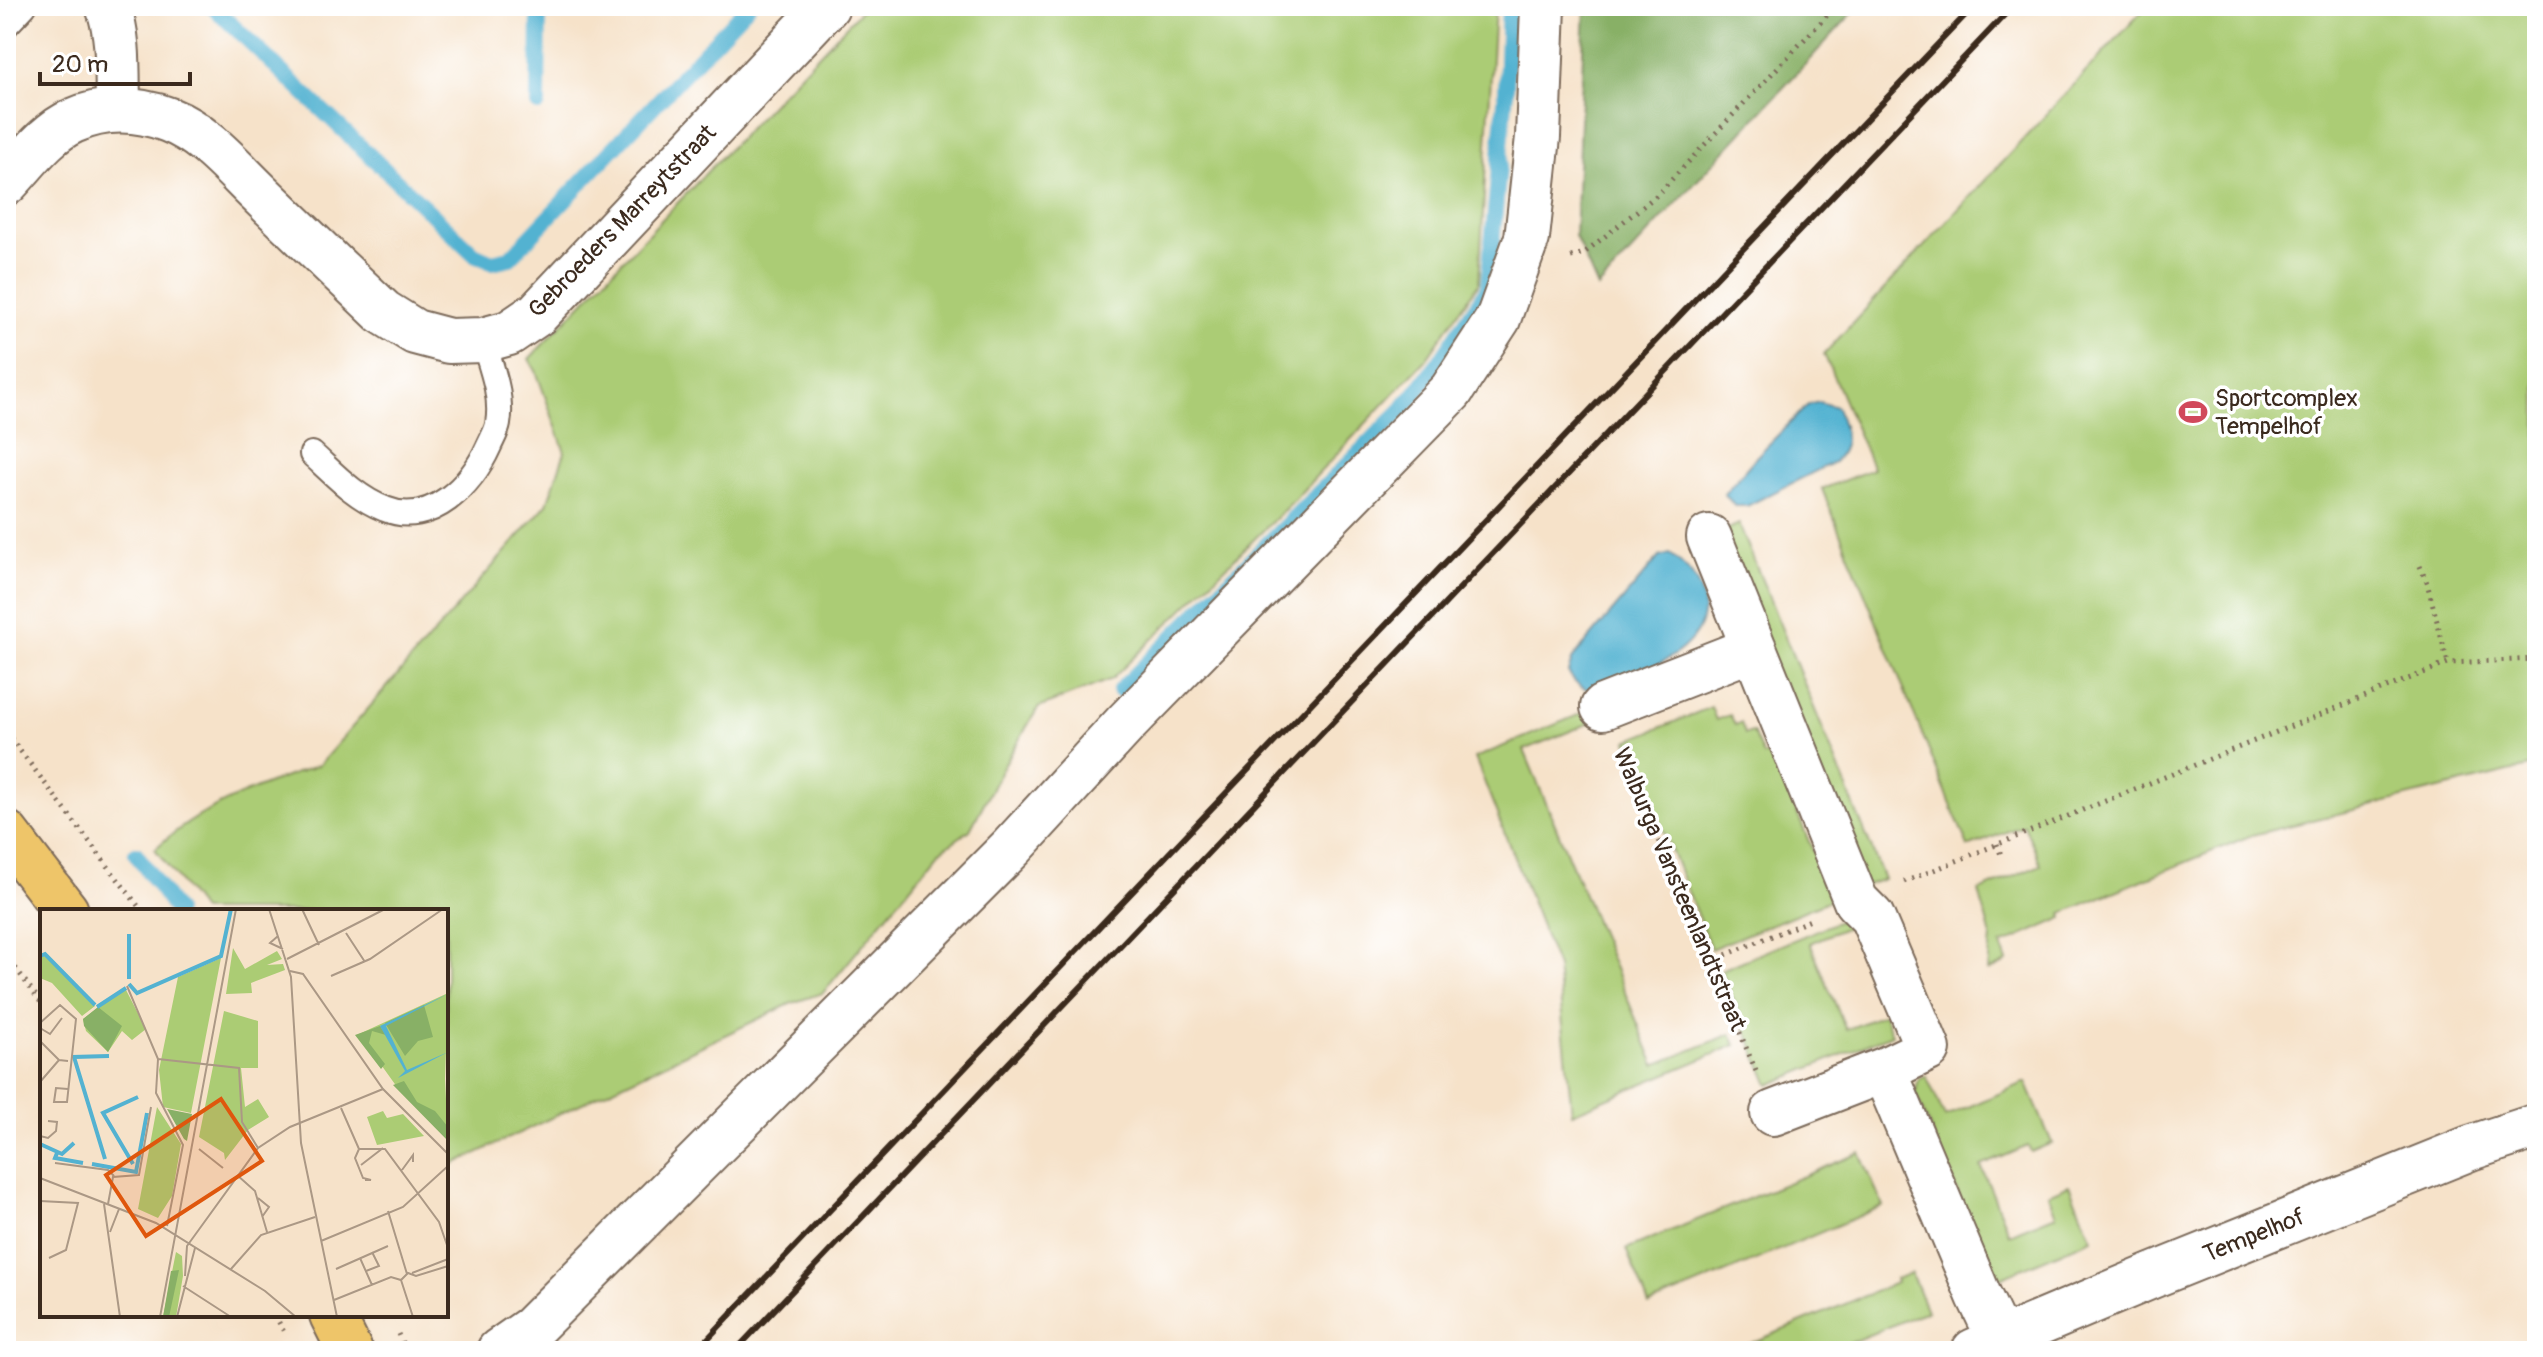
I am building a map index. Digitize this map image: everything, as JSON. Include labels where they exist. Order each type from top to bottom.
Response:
[{"type":"main road","points":[[6,833],[64,909]]},
{"type":"main road","points":[[333,1317],[350,1351]]},
{"type":"street","points":[[108,6],[116,45],[118,110]]},
{"type":"street","name":"Gebroeders Marreytstraat","points":[[6,183],[50,136],[70,122],[92,114],[118,110],[147,113],[170,120],[206,143],[383,312],[415,332],[449,341],[483,340],[509,333],[537,314],[827,6]]},
{"type":"street","points":[[499,1351],[532,1328],[989,870],[1126,723],[1451,391],[1498,319],[1527,238],[1538,137],[1543,6]]},
{"type":"street","points":[[1709,537],[1856,901],[1872,917],[1928,1049],[1884,1070],[1773,1113]]},
{"type":"street","points":[[1603,707],[1754,648]]},
{"type":"street","points":[[1884,1070],[2011,1342]]},
{"type":"street","name":"Tempelhof","points":[[2011,1342],[2470,1148],[2537,1126]]},
{"type":"lane","points":[[6,25],[24,6]]},
{"type":"lane","points":[[312,454],[362,498],[388,511],[416,513],[441,505],[458,491],[481,463],[498,425],[498,390],[483,340]]},
{"type":"path","points":[[1513,276],[1584,253],[1657,195],[1836,6]]},
{"type":"path","points":[[2420,566],[2448,663]]},
{"type":"path","points":[[2027,832],[2448,663],[2537,659]]},
{"type":"path","name":"Walburga Vansteenlandtstraat","points":[[1603,707],[1773,1113]]},
{"type":"path","points":[[6,732],[140,909]]},
{"type":"path","points":[[1997,844],[2001,855]]},
{"type":"path","points":[[6,955],[40,1001]]},
{"type":"green space","points":[[865,6],[1495,6],[1479,283],[1426,359],[1292,502],[1112,679],[1038,708],[970,830],[939,852],[823,993],[792,1003],[448,1167],[448,909],[200,909],[155,849],[211,809],[319,765],[547,504],[565,452],[529,359]]},
{"type":"green space","points":[[1585,6],[1859,6],[1598,288],[1575,236]]},
{"type":"green space","name":"Sportcomplex Tempelhof","points":[[2147,6],[2537,6],[2537,765],[2252,835],[2062,913],[2063,918],[2001,945],[2007,962],[1988,971],[1991,937],[1979,891],[2041,865],[2024,825],[1968,847],[1822,489],[1873,469],[1824,354]]},
{"type":"green space","points":[[1739,524],[1884,879],[1862,887],[1717,534]]},
{"type":"green space","points":[[1711,707],[1716,720],[1730,715],[1735,725],[1741,723],[1745,734],[1753,732],[1763,756],[1772,753],[1833,899],[1711,949],[1627,741]]},
{"type":"green space","points":[[1595,708],[1600,719],[1524,750],[1655,1065],[1731,1034],[1736,1045],[1572,1113],[1557,967],[1475,758]]},
{"type":"green space","points":[[1844,919],[1847,927],[1810,943],[1846,1030],[1884,1014],[1892,1034],[1769,1085],[1721,970]]},
{"type":"green space","points":[[1926,1076],[1945,1117],[2026,1082],[2052,1143],[2031,1152],[2028,1146],[1981,1166],[2009,1234],[2056,1215],[2048,1194],[2069,1185],[2092,1239],[1995,1280],[1915,1093],[1919,1079]]},
{"type":"green space","points":[[1860,1153],[1883,1206],[1649,1305],[1626,1249]]},
{"type":"green space","points":[[1911,1273],[1927,1311],[1830,1351],[1732,1351],[1896,1283],[1895,1279]]},
{"type":"water","points":[[1819,402],[1837,407],[1845,442],[1840,455],[1834,462],[1747,506],[1735,506],[1724,494],[1808,405]]},
{"type":"water","points":[[1670,554],[1691,574],[1702,598],[1701,624],[1694,636],[1677,653],[1642,672],[1601,689],[1581,687],[1568,672],[1573,658],[1659,557]]},
{"type":"waterway","points":[[212,6],[474,254],[492,262],[510,258],[748,6]]},
{"type":"waterway","points":[[538,104],[539,6]]},
{"type":"waterway","points":[[1120,690],[1402,410],[1440,361],[1488,288],[1506,91],[1509,6]]},
{"type":"waterway","points":[[136,854],[175,909]]},
{"type":"railway","points":[[696,1351],[1974,6]]},
{"type":"railway","points":[[735,1351],[2013,6]]},
{"type":"place","name":"Sportcomplex Tempelhof","points":[[2193,412]]}]
